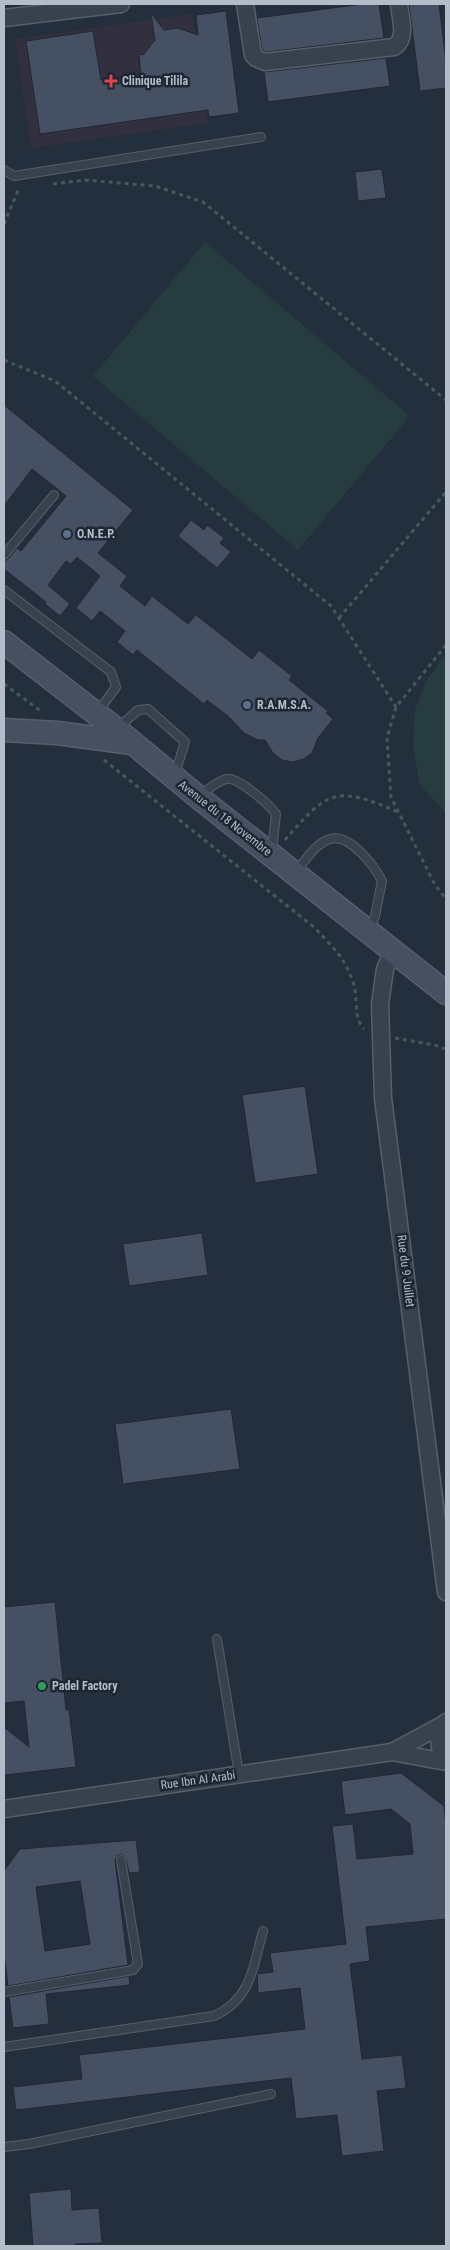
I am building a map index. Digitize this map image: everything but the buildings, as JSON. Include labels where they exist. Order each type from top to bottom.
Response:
[{"type":"street","points":[[4,18],[58,8],[121,4]]},
{"type":"street","points":[[245,4],[253,55],[265,62],[394,47],[401,43],[402,37],[399,4]]},
{"type":"street","name":"Avenue du 18 Novembre","points":[[4,642],[446,993]]},
{"type":"street","points":[[4,730],[124,736]]},
{"type":"street","name":"Rue du 9 Juillet","points":[[393,951],[385,969],[382,985],[383,1098],[446,1592]]},
{"type":"street","points":[[445,1723],[440,1734],[439,1744],[441,1754],[446,1762]]},
{"type":"street","name":"Rue Ibn Al Arabi","points":[[392,1752],[445,1723]]},
{"type":"street","name":"Rue Ibn Al Arabi","points":[[4,1809],[392,1752],[446,1762]]},
{"type":"lane","points":[[4,170],[14,176],[261,137]]},
{"type":"lane","points":[[4,556],[54,495]]},
{"type":"lane","points":[[4,590],[111,672],[116,687],[96,715]]},
{"type":"lane","points":[[124,736],[138,710],[142,708],[148,709],[186,742],[174,778]]},
{"type":"lane","points":[[198,797],[216,783],[228,778],[235,780],[270,805],[276,814],[272,854]]},
{"type":"lane","points":[[296,873],[313,850],[330,839],[336,838],[348,843],[360,852],[371,862],[382,881],[375,916],[369,931]]},
{"type":"lane","points":[[217,1639],[239,1774]]},
{"type":"lane","points":[[4,1992],[133,1970],[138,1964],[121,1860]]},
{"type":"lane","points":[[4,2047],[214,2016],[226,2011],[239,1999],[247,1987],[263,1930]]},
{"type":"lane","points":[[4,2147],[29,2144],[271,2094]]},
{"type":"path","points":[[48,184],[86,180],[155,186],[203,202],[446,400]]},
{"type":"path","points":[[4,224],[19,188],[29,187]]},
{"type":"path","points":[[4,360],[55,381],[331,606],[396,707]]},
{"type":"path","points":[[338,618],[446,492]]},
{"type":"path","points":[[446,645],[396,707],[387,738],[391,797],[435,885],[446,899]]},
{"type":"path","points":[[4,684],[43,713]]},
{"type":"path","points":[[103,759],[315,928],[344,958],[354,987],[358,1023],[368,1033],[434,1045],[446,1050]]},
{"type":"path","points":[[272,854],[312,808],[336,795],[366,798],[398,812]]},
{"type":"shaded area","name":"Clinique Tilila","points":[[192,14],[208,123],[31,148],[15,39]]},
{"type":"green space","points":[[205,242],[410,416],[298,550],[93,376]]},
{"type":"green space","points":[[446,654],[446,813],[420,785],[413,747],[415,710],[426,681]]},
{"type":"place","name":"Clinique Tilila","points":[[111,81]]},
{"type":"place","name":"O.N.E.P.","points":[[67,534]]},
{"type":"place","name":"R.A.M.S.A.","points":[[247,705]]},
{"type":"place","name":"Padel Factory","points":[[42,1686]]}]
